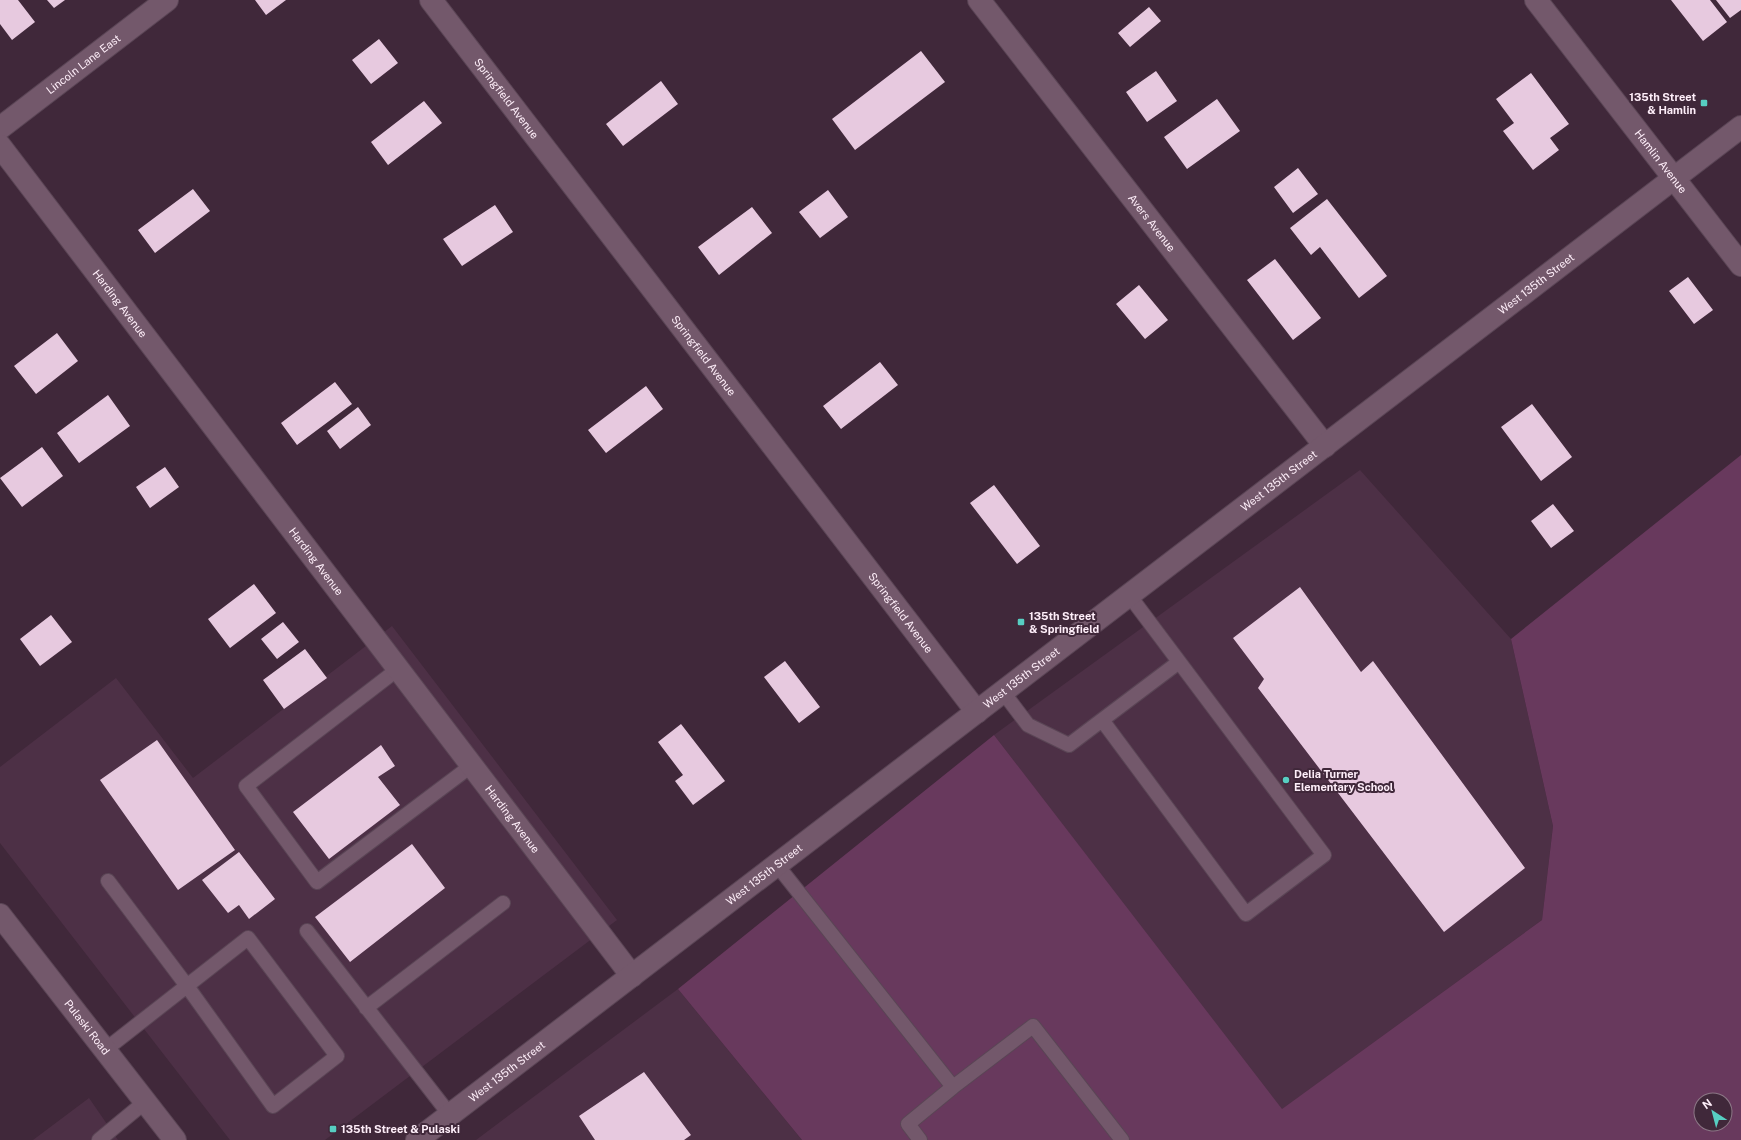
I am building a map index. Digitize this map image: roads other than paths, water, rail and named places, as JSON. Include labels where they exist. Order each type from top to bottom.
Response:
[{"type":"street","name":"Lincoln Lane East","points":[[0,128],[167,0]]},
{"type":"street","name":"Springfield Avenue","points":[[431,0],[977,712]]},
{"type":"street","name":"Avers Avenue","points":[[979,0],[1325,446]]},
{"type":"street","name":"Hamlin Avenue","points":[[1536,0],[1741,265]]},
{"type":"street","name":"West 135th Street","points":[[417,1140],[1741,127]]},
{"type":"street","name":"Harding Avenue","points":[[0,146],[632,976]]},
{"type":"street","name":"Pulaski Road","points":[[0,915],[175,1140]]},
{"type":"lane","points":[[1102,720],[1246,914],[1324,855],[1129,595]]},
{"type":"lane","points":[[1003,692],[1028,725],[1069,745],[1179,662]]},
{"type":"lane","points":[[398,669],[246,786],[318,882],[472,766]]},
{"type":"lane","points":[[776,865],[953,1087]]},
{"type":"lane","points":[[105,1050],[187,986],[248,938],[337,1056],[273,1106],[187,986],[108,881]]},
{"type":"lane","points":[[366,1008],[503,903]]},
{"type":"lane","points":[[307,931],[450,1115]]},
{"type":"lane","points":[[920,1140],[908,1124],[953,1087],[1033,1026],[1122,1140]]},
{"type":"lane","points":[[98,1140],[145,1102]]},
{"type":"place","name":"135th Street & Hamlin","points":[[1704,103]]},
{"type":"place","name":"135th Street & Springfield","points":[[1021,622]]},
{"type":"place","name":"Delia Turner Elementary School","points":[[1286,780]]},
{"type":"place","name":"135th Street & Pulaski","points":[[333,1129]]}]
